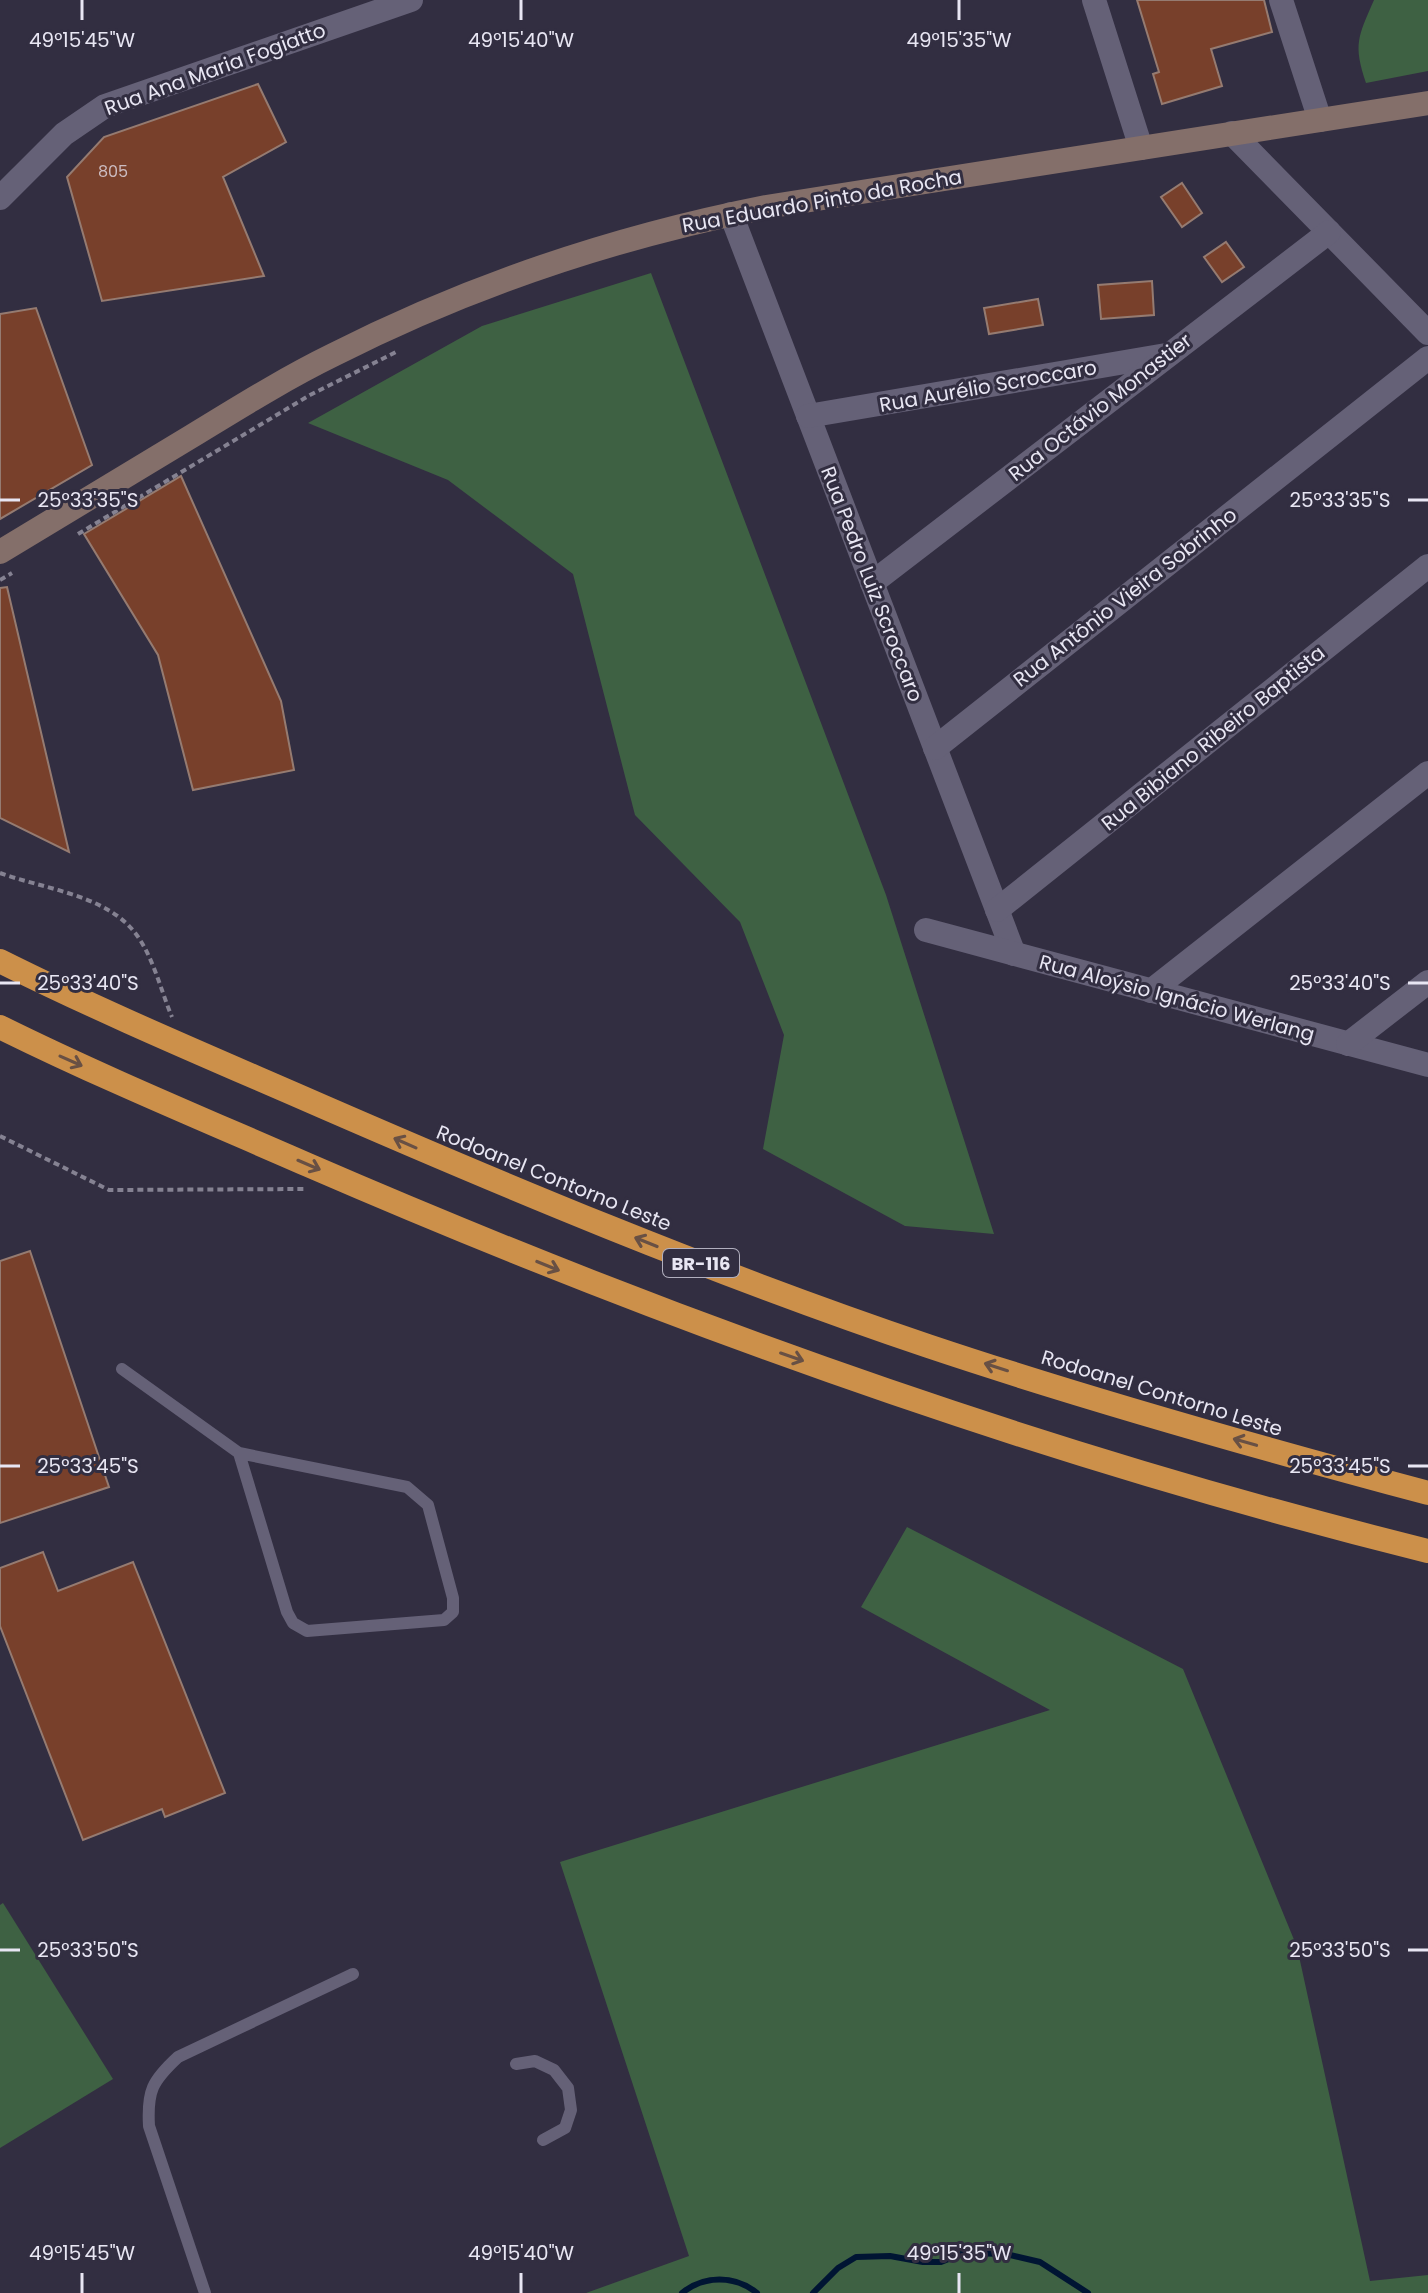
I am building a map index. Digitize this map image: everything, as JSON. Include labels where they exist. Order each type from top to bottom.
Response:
[{"type":"highway","name":"Rodoanel Contorno Leste","points":[[0,961],[482,1176],[685,1257],[1037,1381],[1290,1456],[1428,1493]]},
{"type":"highway","points":[[0,1027],[134,1089],[480,1239],[744,1340],[1025,1436],[1266,1508],[1428,1551]]},
{"type":"main road","name":"Rua Eduardo Pinto da Rocha","points":[[7,562],[262,394],[385,329],[513,275],[635,237],[731,214],[1428,103]]},
{"type":"street","name":"Rua Ana Maria Fogiatto","points":[[4,186],[64,134],[105,106],[411,0]]},
{"type":"street","points":[[1094,0],[1141,148]]},
{"type":"street","points":[[1281,0],[1320,120]]},
{"type":"street","points":[[1232,133],[1428,333]]},
{"type":"street","name":"Rua Pedro Luiz Scroccaro","points":[[731,214],[1014,954]]},
{"type":"street","name":"Rua Octávio Monastier","points":[[872,583],[1329,232]]},
{"type":"street","name":"Rua Aurélio Scroccaro","points":[[808,416],[1168,355]]},
{"type":"street","name":"Rua Antônio Vieira Sobrinho","points":[[935,748],[1428,358]]},
{"type":"street","name":"Rua Bibiano Ribeiro Baptista","points":[[997,910],[1428,566]]},
{"type":"street","points":[[1151,991],[1428,773]]},
{"type":"street","name":"Rua Aloýsio Ignácio Werlang","points":[[926,930],[1428,1065]]},
{"type":"street","points":[[1348,1044],[1428,982]]},
{"type":"lane","points":[[122,1369],[239,1453],[407,1487],[428,1505],[453,1598],[453,1612],[444,1620],[307,1631],[293,1623],[239,1453]]},
{"type":"lane","points":[[205,2293],[149,2126],[148,2101],[156,2077],[178,2057],[353,1974]]},
{"type":"lane","points":[[516,2064],[535,2061],[554,2070],[568,2088],[571,2110],[565,2128],[543,2140]]},
{"type":"path","points":[[67,540],[310,395],[403,348]]},
{"type":"path","points":[[0,580],[7,562]]},
{"type":"path","points":[[0,873],[102,907],[130,927],[144,949],[183,1045]]},
{"type":"path","points":[[0,1136],[109,1190],[316,1189]]},
{"type":"green space","points":[[1374,0],[1428,0],[1428,71],[1366,83],[1359,41]]},
{"type":"green space","points":[[651,273],[886,895],[994,1234],[905,1226],[763,1149],[784,1035],[740,922],[635,815],[573,574],[448,480],[308,423],[482,326]]},
{"type":"green space","points":[[907,1527],[1183,1669],[1297,1947],[1370,2281],[1428,2275],[1428,2293],[586,2293],[689,2256],[560,1862],[1050,1710],[861,1607]]},
{"type":"green space","points":[[3,1903],[113,2079],[0,2148],[0,1905]]},
{"type":"building","points":[[1137,0],[1264,0],[1272,32],[1211,49],[1222,86],[1162,104],[1153,74],[1159,72]]},
{"type":"building","points":[[258,84],[286,142],[223,177],[264,276],[102,301],[67,177],[104,137]]},
{"type":"building","points":[[1182,183],[1202,213],[1182,227],[1161,197]]},
{"type":"building","points":[[1226,242],[1244,267],[1222,282],[1204,257]]},
{"type":"building","points":[[1152,281],[1154,315],[1101,319],[1098,285]]},
{"type":"building","points":[[1038,299],[1043,325],[989,334],[984,308]]},
{"type":"building","points":[[36,308],[92,465],[0,519],[0,314]]},
{"type":"building","points":[[181,476],[281,701],[294,770],[193,790],[158,655],[84,534]]},
{"type":"building","points":[[7,587],[69,852],[0,818],[0,588]]},
{"type":"building","points":[[30,1251],[109,1487],[0,1523],[0,1261]]},
{"type":"building","points":[[43,1552],[58,1591],[133,1562],[225,1793],[165,1817],[162,1809],[83,1840],[0,1626],[0,1568]]},
{"type":"waterway","points":[[813,2293],[838,2268],[856,2257],[890,2256],[941,2262],[964,2253],[1006,2254],[1040,2262],[1088,2293]]},
{"type":"waterway","points":[[682,2293],[710,2280],[729,2280],[757,2293]]}]
